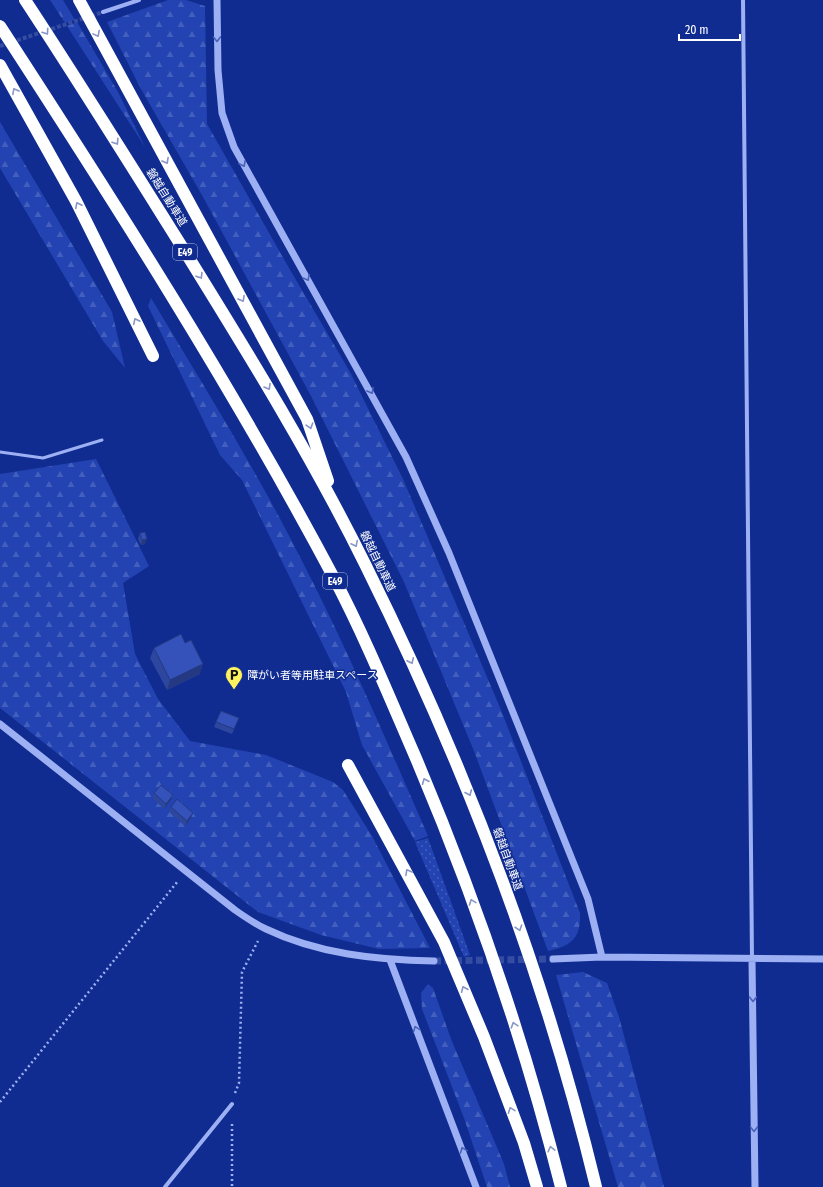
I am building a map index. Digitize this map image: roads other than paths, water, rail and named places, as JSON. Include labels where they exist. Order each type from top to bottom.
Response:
[{"type":"highway","name":"磐越自動車道","points":[[25,0],[240,339],[337,509],[365,563],[412,662],[475,807],[504,885],[567,1074],[596,1187]]},
{"type":"highway","points":[[79,0],[307,419],[337,509]]},
{"type":"highway","name":"E49","points":[[0,26],[211,358],[262,445],[338,586],[381,678],[446,832],[527,1062],[561,1187]]},
{"type":"highway","points":[[0,65],[76,201],[153,356]]},
{"type":"highway","points":[[348,764],[444,942],[484,1037],[524,1143],[537,1187]]},
{"type":"street","points":[[103,12],[139,0]]},
{"type":"street","points":[[217,0],[218,70],[222,113],[234,147],[383,412],[409,464],[449,553],[585,892],[602,958]]},
{"type":"street","points":[[743,0],[755,1187]]},
{"type":"street","points":[[0,724],[234,910],[266,929],[333,952],[390,960],[434,962]]},
{"type":"street","points":[[553,959],[823,959]]},
{"type":"street","points":[[390,960],[476,1187]]},
{"type":"street","points":[[165,1187],[232,1104]]},
{"type":"lane","points":[[0,452],[43,458],[102,440]]},
{"type":"tunnel","points":[[0,46],[103,12]]},
{"type":"tunnel","points":[[434,961],[553,959]]},
{"type":"place","name":"障がい者等用駐車スペース","points":[[234,690]]}]
